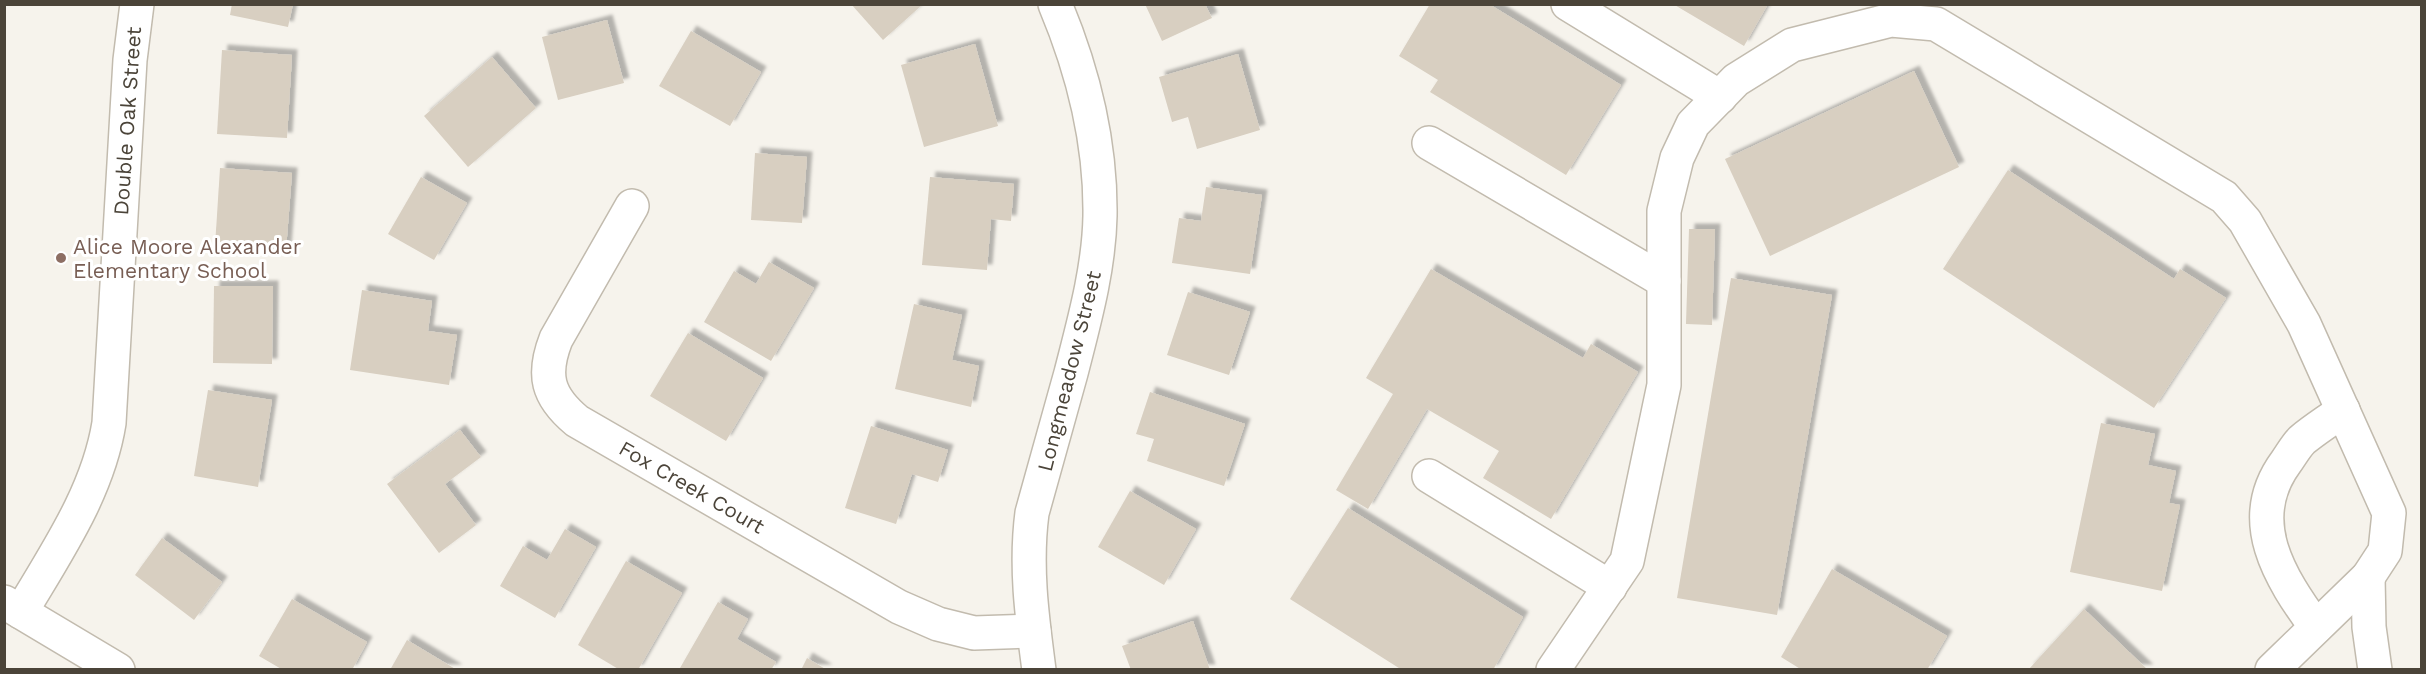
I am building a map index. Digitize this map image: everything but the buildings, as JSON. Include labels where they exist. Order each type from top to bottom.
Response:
[{"type":"street","name":"Double Oak Street","points":[[13,607],[87,493],[105,446],[110,411],[130,60],[136,4]]},
{"type":"street","name":"Longmeadow Street","points":[[1039,669],[1028,558],[1032,513],[1083,327],[1097,254],[1100,218],[1096,142],[1089,100],[1055,4]]},
{"type":"street","points":[[1904,4],[2224,197],[2245,221],[2304,324],[2389,513],[2385,551],[2368,577],[2316,627],[2284,668]]},
{"type":"street","points":[[1576,7],[1720,97]]},
{"type":"street","points":[[1553,669],[1628,561],[1664,385],[1664,211],[1677,158],[1692,124],[1736,80],[1792,45],[1891,20],[1936,24]]},
{"type":"street","points":[[1429,143],[1664,281]]},
{"type":"street","name":"Fox Creek Court","points":[[632,206],[556,339],[550,355],[549,384],[555,399],[566,412],[577,421],[899,607],[938,624],[974,633],[1034,631]]},
{"type":"street","points":[[2316,627],[2289,591],[2271,551],[2266,510],[2276,476],[2301,441],[2343,410]]},
{"type":"street","points":[[1429,476],[1610,587]]},
{"type":"street","points":[[2368,577],[2369,627],[2375,669]]},
{"type":"street","points":[[13,607],[118,669]]},
{"type":"place","name":"Alice Moore Alexander Elementary School","points":[[61,258]]}]
